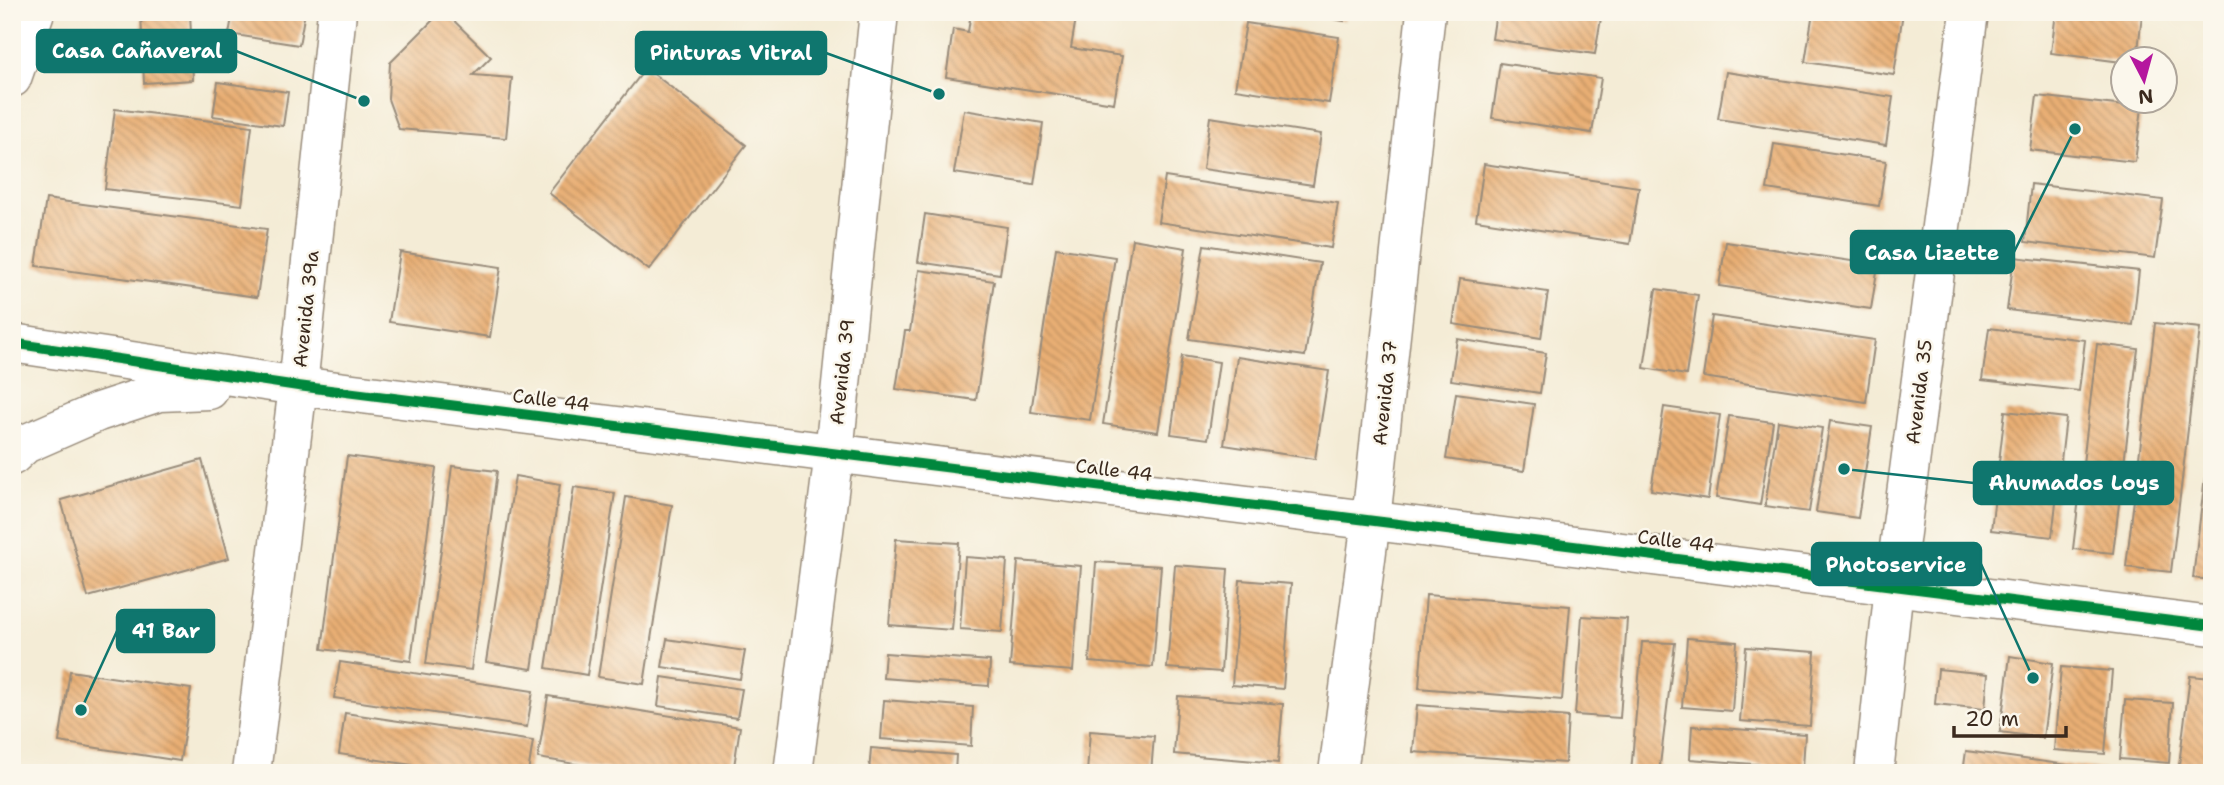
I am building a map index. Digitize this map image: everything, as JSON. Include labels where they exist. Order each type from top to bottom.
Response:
[{"type":"street","points":[[12,78],[35,12]]},
{"type":"street","name":"Avenida 39a","points":[[251,773],[298,386],[337,12]]},
{"type":"street","name":"Avenida 39","points":[[793,773],[834,453],[879,12]]},
{"type":"street","name":"Avenida 37","points":[[1338,773],[1371,520],[1426,12]]},
{"type":"street","name":"Avenida 35","points":[[1874,773],[1894,586],[1969,12]]},
{"type":"street","name":"Calle 44","points":[[12,343],[298,386],[2212,626]]},
{"type":"street","points":[[12,456],[25,444],[98,412],[159,392],[298,386]]},
{"type":"building","points":[[141,12],[190,12],[193,80],[144,83]]},
{"type":"building","points":[[233,12],[305,12],[299,45],[229,34]]},
{"type":"building","points":[[441,12],[445,12],[491,57],[473,75],[512,78],[506,138],[399,129],[388,99],[390,63]]},
{"type":"building","points":[[971,12],[1077,12],[1071,48],[1122,56],[1114,103],[946,77],[953,29],[968,32]]},
{"type":"building","points":[[1297,12],[1346,12],[1344,21]]},
{"type":"building","points":[[1496,12],[1602,12],[1595,54],[1492,39]]},
{"type":"building","points":[[1813,12],[1903,12],[1894,75],[1805,62]]},
{"type":"building","points":[[2056,12],[2142,14],[2139,46],[2108,46],[2108,60],[2051,53]]},
{"type":"building","points":[[1246,23],[1339,37],[1329,103],[1235,89]]},
{"type":"building","points":[[1500,63],[1601,78],[1592,133],[1492,118]]},
{"type":"building","points":[[646,68],[746,145],[649,270],[549,193]]},
{"type":"building","points":[[1726,72],[1893,97],[1886,145],[1718,119]]},
{"type":"building","points":[[218,82],[288,92],[283,126],[213,116]]},
{"type":"building","points":[[2037,96],[2108,104],[2108,116],[2141,116],[2135,162],[2030,150]]},
{"type":"building","points":[[115,109],[252,126],[242,205],[105,189]]},
{"type":"building","points":[[964,110],[1043,123],[1034,185],[954,173]]},
{"type":"building","points":[[1210,117],[1321,134],[1313,185],[1203,169]]},
{"type":"building","points":[[1774,144],[1886,161],[1879,206],[1767,189]]},
{"type":"building","points":[[1484,164],[1639,187],[1630,244],[1476,220]]},
{"type":"building","points":[[1165,177],[1338,203],[1331,248],[1158,222]]},
{"type":"building","points":[[2031,184],[2163,200],[2155,258],[2025,242]]},
{"type":"building","points":[[46,199],[267,229],[257,297],[36,266]]},
{"type":"building","points":[[925,214],[1007,227],[1000,274],[918,262]]},
{"type":"building","points":[[1132,239],[1186,248],[1158,432],[1103,424]]},
{"type":"building","points":[[1726,242],[1878,265],[1871,309],[1719,286]]},
{"type":"building","points":[[1204,245],[1320,263],[1305,356],[1189,339]]},
{"type":"building","points":[[1056,248],[1115,257],[1090,420],[1031,412]]},
{"type":"building","points":[[400,252],[501,267],[490,337],[389,322]]},
{"type":"building","points":[[2014,257],[2139,271],[2133,325],[2007,310]]},
{"type":"building","points":[[919,270],[994,281],[976,400],[896,389],[905,331],[910,331]]},
{"type":"building","points":[[1460,279],[1548,292],[1541,338],[1453,324]]},
{"type":"building","points":[[1656,289],[1698,295],[1686,375],[1644,368]]},
{"type":"building","points":[[1712,316],[1875,340],[1866,402],[1703,377]]},
{"type":"building","points":[[2155,323],[2200,328],[2171,572],[2126,567]]},
{"type":"building","points":[[1989,328],[2085,340],[2079,391],[1982,380]]},
{"type":"building","points":[[1457,339],[1546,353],[1540,393],[1451,380]]},
{"type":"building","points":[[2097,344],[2138,349],[2113,553],[2073,549]]},
{"type":"building","points":[[1182,356],[1219,362],[1208,439],[1171,434]]},
{"type":"building","points":[[1237,357],[1329,371],[1315,459],[1224,445]]},
{"type":"building","points":[[1456,393],[1534,404],[1524,471],[1446,459]]},
{"type":"building","points":[[1664,407],[1720,415],[1708,499],[1651,490]]},
{"type":"building","points":[[2005,411],[2066,418],[2052,537],[1991,530]]},
{"type":"building","points":[[1729,416],[1773,422],[1760,505],[1716,498]]},
{"type":"building","points":[[1778,421],[1822,428],[1809,512],[1765,506]]},
{"type":"building","points":[[1830,421],[1872,427],[1858,518],[1816,512]]},
{"type":"building","points":[[347,456],[436,468],[411,661],[322,649]]},
{"type":"building","points":[[202,460],[229,558],[88,597],[61,500]]},
{"type":"building","points":[[2207,460],[2212,460],[2212,580],[2193,578]]},
{"type":"building","points":[[452,466],[497,471],[471,670],[426,664]]},
{"type":"building","points":[[515,476],[560,484],[532,669],[486,662]]},
{"type":"building","points":[[574,487],[615,493],[587,675],[546,668]]},
{"type":"building","points":[[626,497],[672,505],[644,684],[598,677]]},
{"type":"building","points":[[896,539],[959,543],[952,630],[889,625]]},
{"type":"building","points":[[965,557],[1007,560],[1002,632],[960,629]]},
{"type":"building","points":[[1018,561],[1081,566],[1073,671],[1010,666]]},
{"type":"building","points":[[1096,562],[1161,566],[1153,667],[1089,662]]},
{"type":"building","points":[[1175,565],[1228,569],[1221,672],[1167,668]]},
{"type":"building","points":[[1240,580],[1291,584],[1283,689],[1232,685]]},
{"type":"building","points":[[1426,595],[1570,606],[1562,700],[1419,688]]},
{"type":"building","points":[[1582,616],[1627,619],[1620,718],[1575,715]]},
{"type":"building","points":[[1687,638],[1737,642],[1732,711],[1682,707]]},
{"type":"building","points":[[667,639],[745,651],[740,679],[662,667]]},
{"type":"building","points":[[1642,642],[1675,643],[1659,773],[1631,773]]},
{"type":"building","points":[[1746,647],[1815,652],[1810,726],[1740,721]]},
{"type":"building","points":[[885,653],[990,661],[989,686],[883,678]]},
{"type":"building","points":[[2010,656],[2053,663],[2043,738],[2000,732]]},
{"type":"building","points":[[340,662],[533,691],[527,727],[334,698]]},
{"type":"building","points":[[2061,667],[2112,671],[2105,754],[2054,750]]},
{"type":"building","points":[[1938,669],[1988,674],[1985,709],[1935,704]]},
{"type":"building","points":[[70,671],[191,689],[180,761],[59,742]]},
{"type":"building","points":[[2190,676],[2212,678],[2212,773],[2178,773]]},
{"type":"building","points":[[662,677],[742,689],[737,718],[658,706]]},
{"type":"building","points":[[548,696],[740,727],[733,773],[630,773],[538,758]]},
{"type":"building","points":[[1178,696],[1283,704],[1278,763],[1174,754]]},
{"type":"building","points":[[884,700],[973,707],[971,746],[881,739]]},
{"type":"building","points":[[2125,700],[2173,703],[2169,763],[2120,759]]},
{"type":"building","points":[[1417,705],[1568,717],[1565,763],[1413,752]]},
{"type":"building","points":[[345,713],[533,741],[528,773],[465,773],[339,754]]},
{"type":"building","points":[[1692,726],[1805,734],[1803,768],[1690,759]]},
{"type":"building","points":[[1090,731],[1154,736],[1151,773],[1087,773]]},
{"type":"building","points":[[871,748],[956,755],[955,773],[869,773]]},
{"type":"building","points":[[1966,751],[2112,771],[2112,773],[1963,773]]},
{"type":"building","points":[[1686,768],[1720,771],[1720,773],[1686,773]]},
{"type":"cycle path","points":[[12,343],[298,386],[2212,626]]},
{"type":"place","name":"Pinturas Vitral","points":[[939,94]]},
{"type":"place","name":"Casa Cañaveral","points":[[364,101]]},
{"type":"place","name":"Casa Lizette","points":[[2075,129]]},
{"type":"place","name":"Ahumados Loys","points":[[1844,469]]},
{"type":"place","name":"Photoservice","points":[[2033,678]]},
{"type":"place","name":"41 Bar","points":[[81,710]]}]
